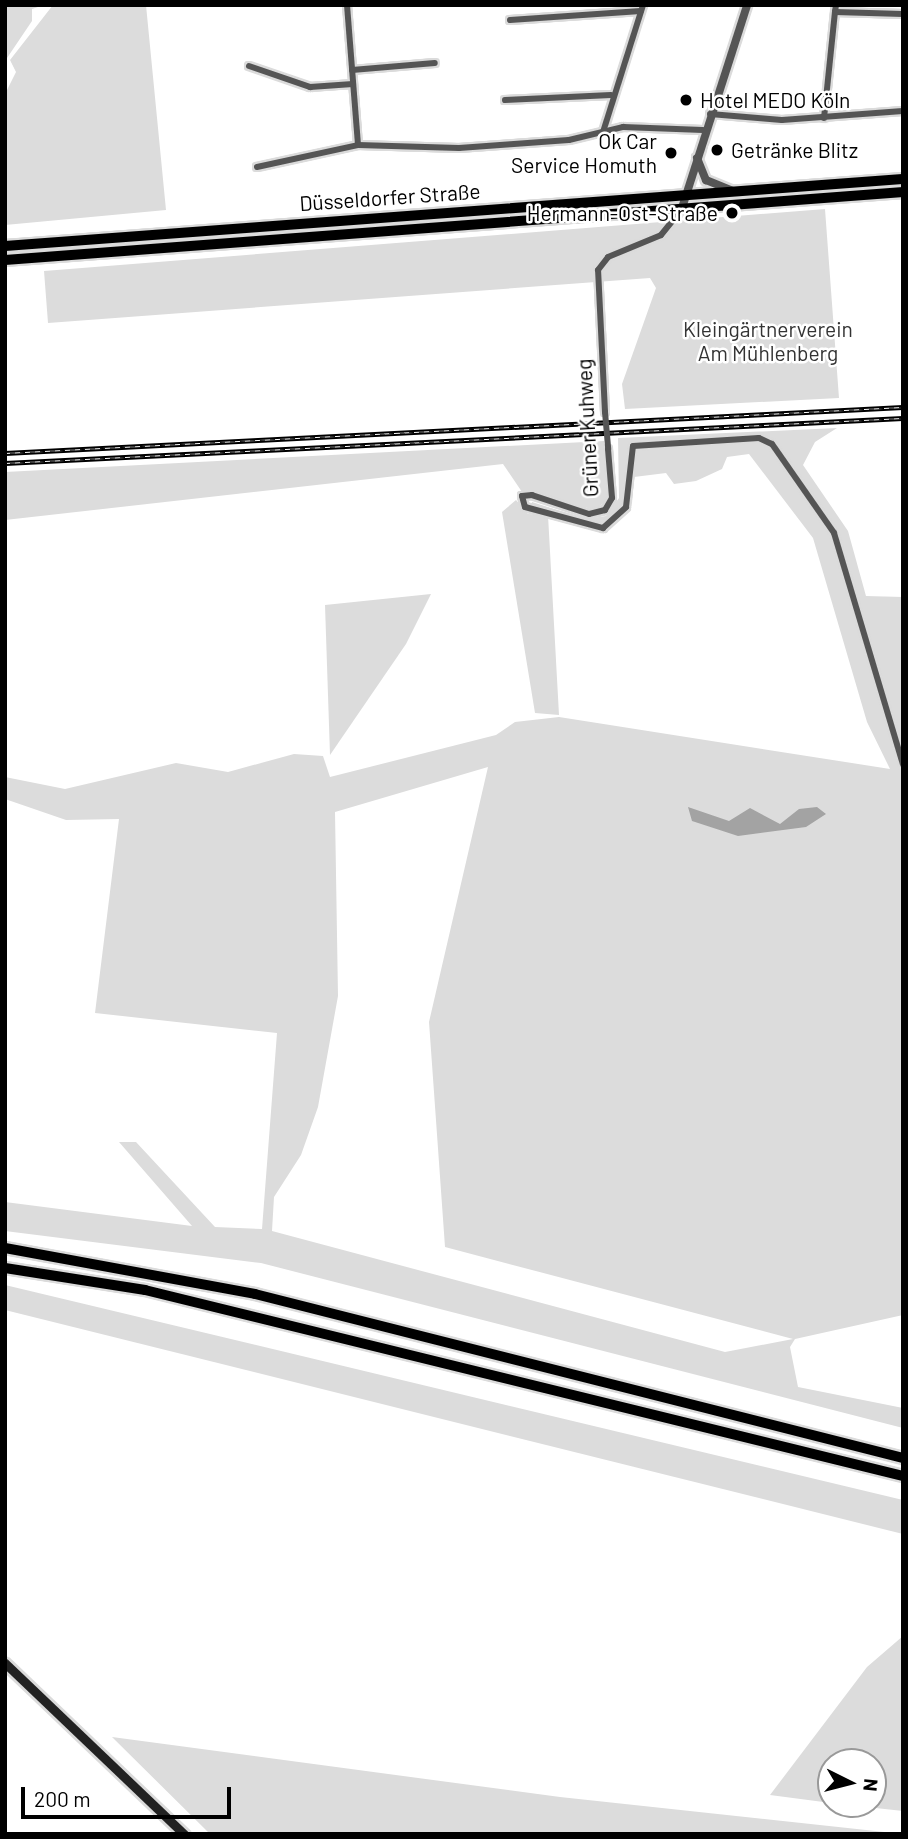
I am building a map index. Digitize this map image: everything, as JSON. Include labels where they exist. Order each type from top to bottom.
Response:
[{"type":"highway","points":[[5,1248],[255,1294],[903,1458]]},
{"type":"highway","points":[[5,1268],[261,1317],[903,1476]]},
{"type":"main road","name":"Düsseldorfer Straße","points":[[5,246],[903,178]]},
{"type":"main road","name":"Düsseldorfer Straße","points":[[5,260],[903,192]]},
{"type":"main road","points":[[5,1663],[184,1834]]},
{"type":"street","points":[[347,5],[358,145]]},
{"type":"street","points":[[682,208],[708,114],[747,5]]},
{"type":"street","points":[[510,20],[642,8],[611,95],[603,132]]},
{"type":"street","points":[[824,118],[835,9],[903,14]]},
{"type":"street","points":[[352,69],[435,63]]},
{"type":"street","points":[[249,66],[310,87],[353,84]]},
{"type":"street","points":[[505,100],[611,95]]},
{"type":"street","points":[[708,114],[824,118],[903,111]]},
{"type":"street","points":[[257,167],[358,145],[459,148],[603,132],[703,130]]},
{"type":"street","points":[[696,155],[706,180],[733,191]]},
{"type":"street","name":"Grüner Kuhweg","points":[[682,208],[661,235],[608,257],[598,270],[612,498],[605,510],[589,514],[532,495],[522,496],[525,507],[603,528],[626,507],[633,446],[759,438],[772,444],[834,533],[903,764]]},
{"type":"green space","points":[[5,5],[44,5],[32,9],[32,21],[5,61]]},
{"type":"green space","points":[[53,5],[146,5],[166,210],[5,225],[5,94],[16,72],[10,60]]},
{"type":"green space","name":"Kleingärtnerverein Am Mühlenberg","points":[[825,209],[839,398],[625,409],[622,384],[656,288],[650,278],[48,323],[44,271]]},
{"type":"green space","points":[[837,428],[815,442],[803,465],[848,531],[866,596],[903,597],[903,1315],[795,1339],[790,1347],[798,1387],[903,1408],[903,1428],[261,1263],[5,1231],[5,1202],[192,1226],[119,1142],[136,1142],[215,1227],[262,1229],[277,1033],[95,1013],[119,819],[66,820],[5,799],[5,777],[65,789],[176,763],[228,772],[294,754],[323,756],[330,777],[496,735],[515,722],[559,717],[890,769],[867,722],[813,538],[749,454],[727,457],[722,469],[696,481],[674,484],[666,473],[634,477],[632,503],[603,525],[530,509],[532,502],[585,519],[606,516],[619,498],[618,438]],"holes":[[[488,767],[429,1022],[445,1247],[793,1339],[725,1352],[272,1231],[274,1197],[301,1155],[318,1107],[338,996],[335,812]]]},
{"type":"green space","points":[[604,441],[610,496],[596,510],[522,492],[503,464],[5,520],[5,472]]},
{"type":"green space","points":[[516,500],[528,514],[548,515],[559,715],[535,713],[502,512]]},
{"type":"green space","points":[[431,594],[406,644],[330,755],[325,605]]},
{"type":"green space","points":[[5,1285],[903,1500],[903,1534],[5,1310]]},
{"type":"green space","points":[[903,1636],[903,1811],[887,1809],[887,1748],[817,1748],[817,1801],[770,1795],[867,1667]]},
{"type":"green space","points":[[112,1737],[560,1797],[903,1834],[210,1834]]},
{"type":"shaded area","points":[[688,807],[729,821],[750,808],[780,824],[799,809],[817,807],[826,814],[806,827],[738,836],[692,821]]},
{"type":"railway","points":[[5,453],[903,407]]},
{"type":"railway","points":[[5,463],[903,418]]},
{"type":"place","name":"Hotel MEDO Köln","points":[[686,100]]},
{"type":"place","name":"Getränke Blitz","points":[[717,150]]},
{"type":"place","name":"Ok Car Service Homuth","points":[[671,153]]},
{"type":"place","name":"Hermann-Ost-Straße","points":[[732,213]]}]
